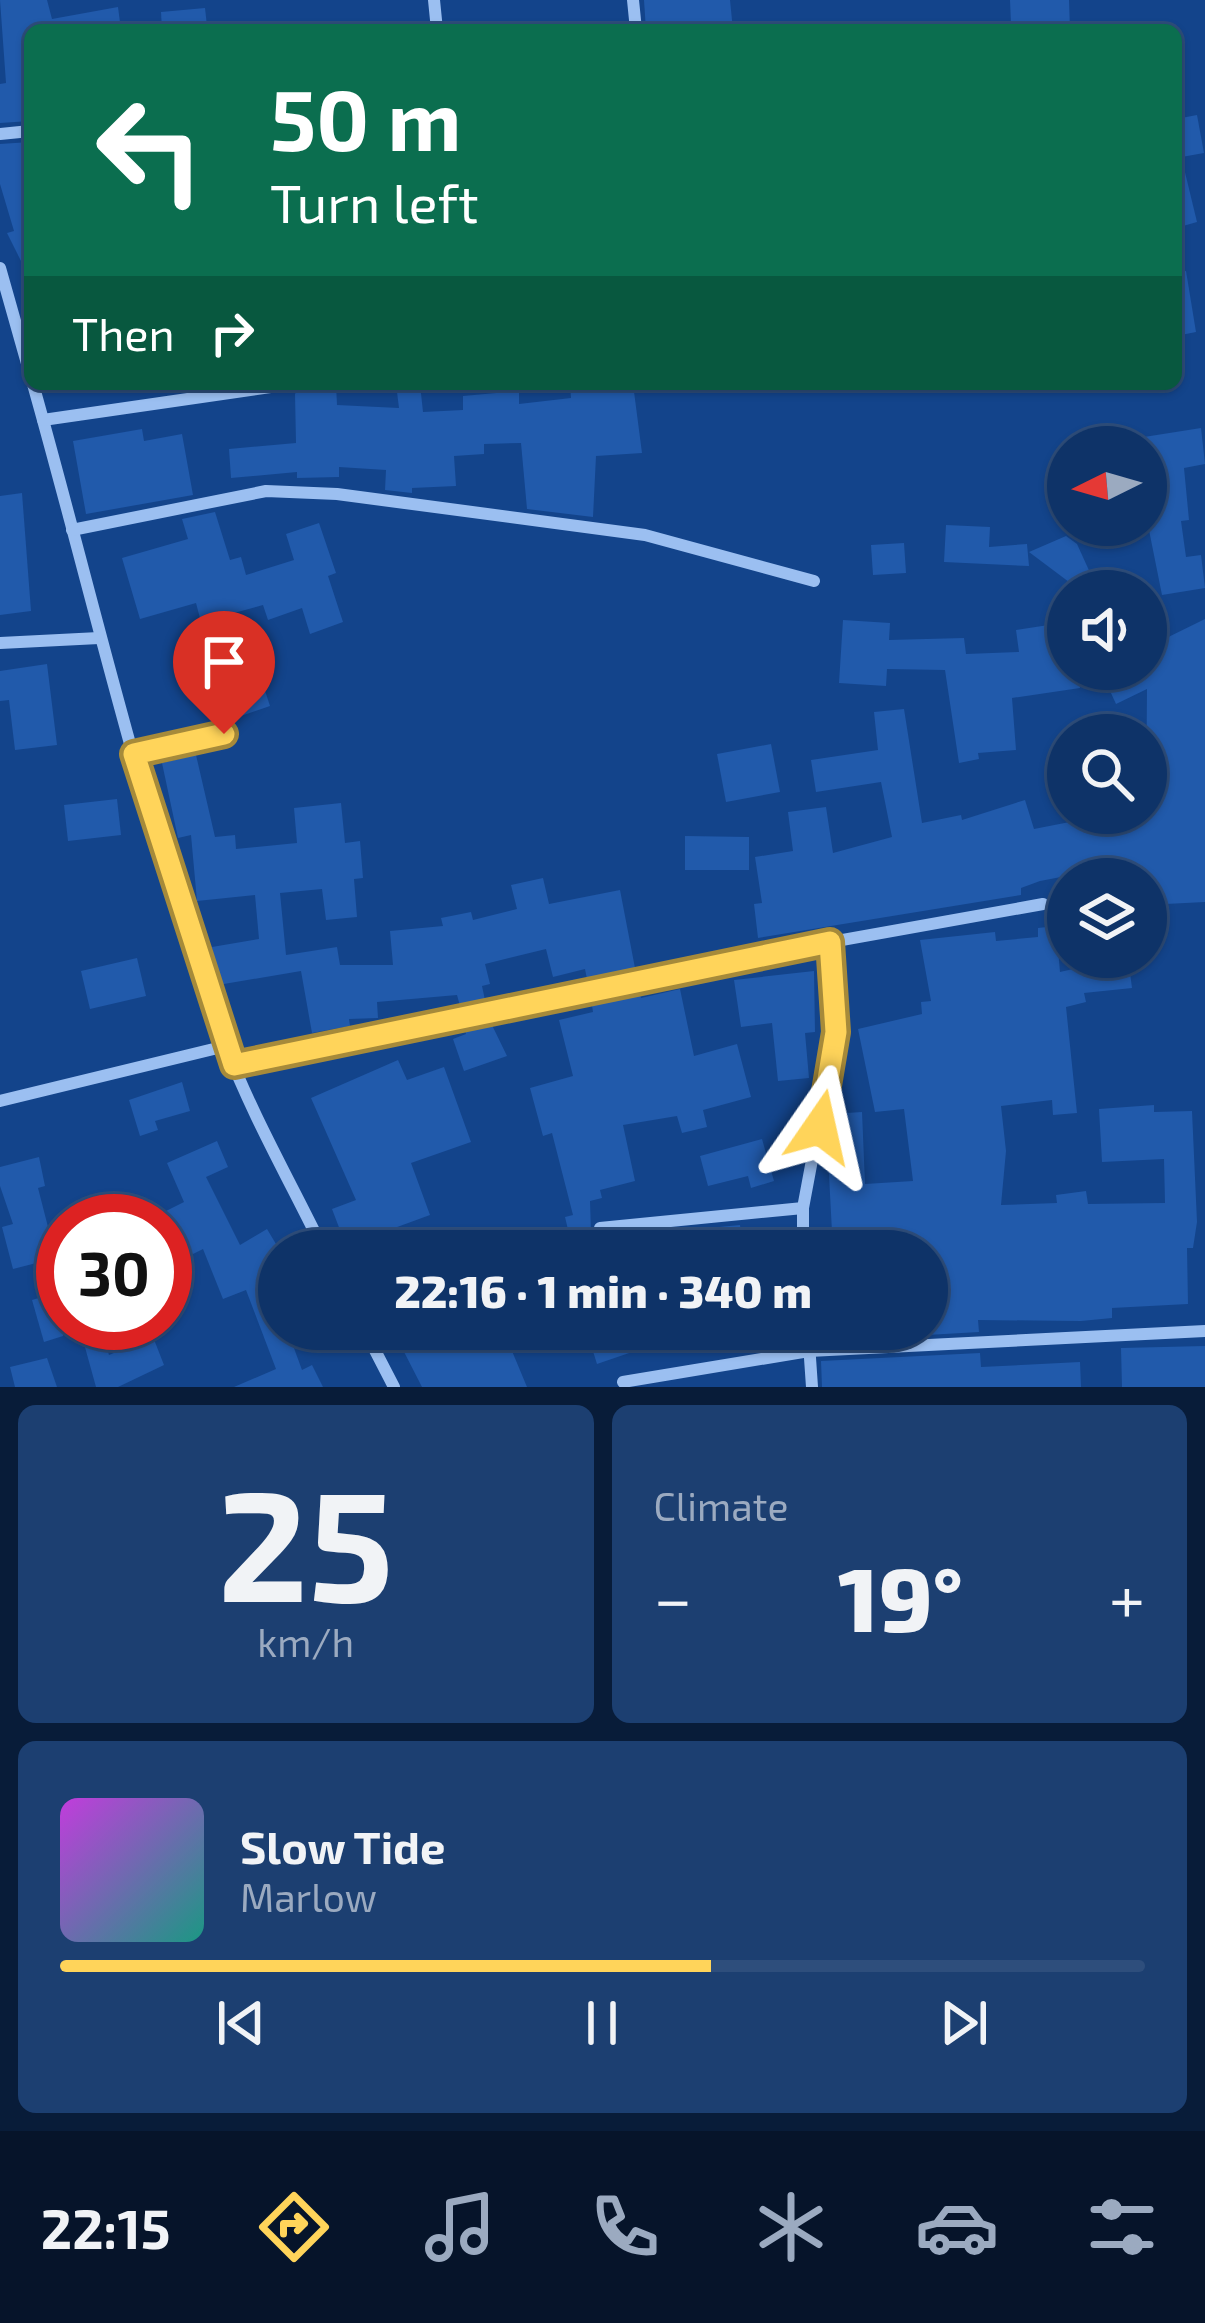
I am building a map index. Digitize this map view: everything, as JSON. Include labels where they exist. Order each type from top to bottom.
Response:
[{"type":"street","points":[[0,268],[24,353]]},
{"type":"street","points":[[35,390],[99,638],[226,1046],[314,1230]]},
{"type":"street","points":[[43,420],[250,390]]},
{"type":"street","points":[[72,530],[266,491],[337,494],[645,535],[814,581]]},
{"type":"street","points":[[0,643],[99,638]]},
{"type":"street","points":[[134,754],[224,734]]},
{"type":"street","points":[[234,1065],[830,942],[1043,904]]},
{"type":"street","points":[[803,1230],[803,1208],[836,1032],[830,942]]},
{"type":"street","points":[[0,1101],[226,1046]]},
{"type":"street","points":[[600,1228],[803,1208]]},
{"type":"street","points":[[623,1382],[809,1352],[1205,1331]]},
{"type":"street","points":[[375,1350],[394,1387]]},
{"type":"street","points":[[809,1352],[812,1387]]},
{"type":"building","points":[[0,0],[47,0],[52,19],[118,7],[120,24],[24,24],[24,121],[0,123],[0,84],[6,83]]},
{"type":"building","points":[[644,0],[730,0],[732,24],[646,24]]},
{"type":"building","points":[[1010,0],[1069,0],[1070,24],[1011,24]]},
{"type":"building","points":[[205,8],[207,24],[162,24],[161,12]]},
{"type":"building","points":[[1197,115],[1204,153],[1182,157],[1182,118]]},
{"type":"building","points":[[24,142],[24,267],[7,233],[14,231],[0,184],[0,144]]},
{"type":"building","points":[[1182,164],[1197,222],[1182,226]]},
{"type":"building","points":[[1182,271],[1186,271],[1196,332],[1182,335]]},
{"type":"building","points":[[298,390],[336,390],[337,405],[399,408],[397,390],[421,390],[423,412],[463,410],[463,396],[519,391],[519,404],[571,398],[570,390],[634,390],[642,453],[596,456],[593,517],[527,509],[521,443],[484,444],[484,454],[454,456],[456,486],[412,488],[412,493],[385,490],[386,470],[339,467],[339,477],[297,478],[297,472],[231,478],[229,449],[296,443]]},
{"type":"building","points":[[1201,428],[1205,464],[1184,468],[1189,520],[1181,521],[1186,557],[1201,555],[1205,588],[1167,594],[1167,570],[1157,570],[1152,546],[1167,546],[1167,433]]},
{"type":"building","points":[[142,429],[144,441],[182,434],[193,495],[86,514],[73,441]]},
{"type":"building","points":[[22,493],[31,611],[0,615],[0,496]]},
{"type":"building","points":[[215,512],[230,560],[241,557],[246,575],[294,560],[286,534],[319,523],[336,573],[328,576],[343,622],[310,634],[302,608],[268,620],[263,605],[201,622],[196,603],[140,619],[122,558],[188,539],[182,519]]},
{"type":"building","points":[[946,525],[990,527],[989,547],[1027,544],[1029,566],[944,562]]},
{"type":"building","points":[[904,543],[906,573],[873,575],[871,545]]},
{"type":"building","points":[[1047,544],[1078,546],[1089,570],[1053,570],[1029,552]]},
{"type":"building","points":[[1205,619],[1205,902],[1167,904],[1167,858],[1047,858],[1047,880],[1021,888],[1021,895],[758,938],[754,904],[762,903],[755,857],[793,851],[788,812],[826,807],[833,853],[892,837],[881,782],[816,792],[811,760],[878,750],[874,712],[904,709],[922,823],[961,815],[962,820],[1025,800],[1034,829],[1047,826],[1047,834],[1167,834],[1167,714],[1147,714],[1147,690],[1167,690],[1167,638]]},
{"type":"building","points":[[843,620],[890,623],[889,640],[964,638],[966,654],[1019,652],[1016,630],[1047,625],[1047,690],[1066,690],[1012,698],[1016,750],[978,753],[979,759],[959,763],[945,670],[887,669],[886,686],[839,683]]},
{"type":"building","points":[[252,651],[270,706],[241,716],[223,661]]},
{"type":"building","points":[[47,664],[57,745],[15,750],[9,700],[0,701],[0,671]]},
{"type":"building","points":[[1110,690],[1145,690],[1116,704]]},
{"type":"building","points":[[771,744],[780,792],[726,802],[717,754]]},
{"type":"building","points":[[196,755],[215,837],[235,835],[236,849],[297,843],[294,808],[341,803],[345,843],[360,841],[363,878],[354,879],[357,917],[326,920],[322,889],[280,893],[286,955],[337,947],[340,965],[393,965],[390,931],[443,926],[441,918],[471,912],[473,920],[517,909],[511,885],[543,878],[549,904],[620,890],[635,968],[587,979],[585,969],[553,977],[546,949],[485,964],[490,984],[482,986],[485,1000],[460,1006],[457,995],[377,1002],[378,1018],[349,1019],[350,1026],[312,1033],[301,971],[218,985],[212,947],[259,939],[255,895],[197,901],[191,835],[178,838],[162,763]]},
{"type":"building","points":[[117,799],[121,835],[68,841],[64,805]]},
{"type":"building","points":[[685,836],[749,837],[749,870],[685,870]]},
{"type":"building","points":[[1047,927],[1047,978],[1131,978],[1132,988],[1084,993],[1086,1002],[1066,1007],[1077,1113],[1053,1115],[1052,1100],[1001,1106],[1006,1151],[1001,1205],[1057,1203],[1056,1195],[1086,1191],[1088,1204],[1165,1203],[1164,1159],[1102,1162],[1099,1109],[1154,1105],[1154,1112],[1192,1111],[1197,1222],[1193,1248],[1187,1248],[1188,1304],[1112,1308],[1112,1318],[1081,1321],[978,1320],[979,1332],[948,1334],[948,1230],[832,1230],[827,1137],[831,1114],[862,1112],[865,1184],[913,1181],[904,1109],[875,1112],[858,1029],[922,1014],[921,1002],[931,1001],[920,940],[995,932],[996,941],[1038,937],[1038,928]]},
{"type":"building","points":[[137,958],[146,996],[90,1009],[81,971]]},
{"type":"building","points":[[814,971],[815,1032],[805,1033],[809,1078],[778,1081],[772,1023],[741,1027],[734,980]]},
{"type":"building","points":[[639,989],[641,998],[680,989],[694,1056],[737,1044],[751,1097],[703,1110],[707,1127],[682,1133],[677,1116],[623,1125],[635,1181],[600,1190],[602,1198],[590,1201],[591,1230],[568,1230],[565,1217],[573,1215],[552,1133],[543,1136],[530,1088],[573,1076],[559,1020],[593,1012],[591,999]]},
{"type":"building","points":[[490,1021],[507,1056],[464,1071],[453,1039],[466,1034],[464,1026]]},
{"type":"building","points":[[398,1060],[407,1080],[444,1067],[471,1142],[411,1163],[430,1215],[389,1230],[340,1230],[332,1209],[356,1200],[311,1098]]},
{"type":"building","points":[[182,1082],[190,1111],[155,1121],[158,1130],[140,1136],[129,1100]]},
{"type":"building","points":[[762,1139],[774,1181],[751,1188],[748,1176],[708,1186],[700,1156]]},
{"type":"building","points":[[217,1141],[228,1167],[206,1177],[240,1245],[258,1234],[258,1322],[246,1290],[223,1299],[203,1249],[192,1254],[192,1194],[181,1194],[167,1163]]},
{"type":"building","points":[[39,1157],[45,1186],[36,1194],[36,1263],[13,1269],[2,1227],[13,1224],[0,1186],[0,1167]]},
{"type":"building","points":[[740,1225],[741,1230],[688,1230]]},
{"type":"building","points":[[1205,1346],[1205,1387],[1122,1387],[1121,1348]]},
{"type":"building","points":[[86,1350],[108,1350],[109,1355],[121,1350],[158,1350],[164,1365],[118,1387],[96,1387]]},
{"type":"building","points":[[269,1350],[295,1350],[302,1370],[312,1365],[323,1387],[234,1387],[276,1369]]},
{"type":"building","points":[[403,1350],[515,1350],[527,1387],[422,1387]]},
{"type":"building","points":[[593,1350],[642,1350],[635,1351],[597,1364]]},
{"type":"building","points":[[980,1353],[981,1367],[1080,1362],[1081,1387],[822,1387],[821,1361]]},
{"type":"building","points":[[47,1358],[57,1387],[15,1387],[10,1367]]},
{"type":"route","points":[[224,734],[134,754],[179,907],[234,1065],[830,942],[836,1032],[820,1127]]}]
